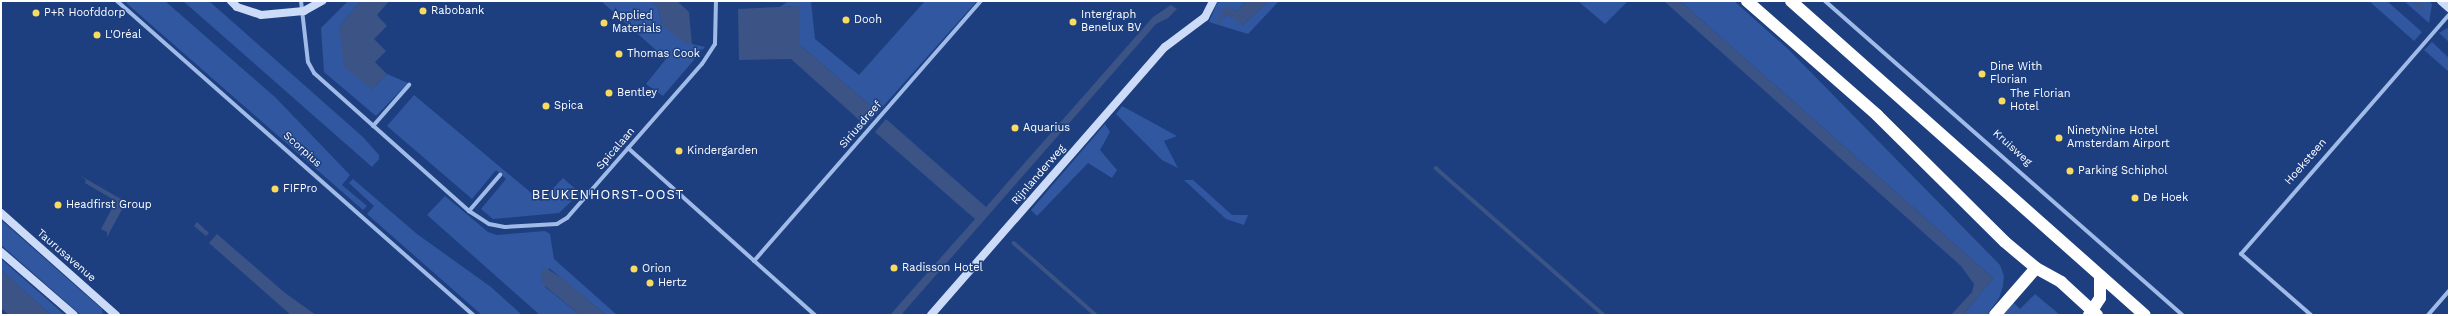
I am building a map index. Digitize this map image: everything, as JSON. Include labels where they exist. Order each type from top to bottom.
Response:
[{"type":"highway","points":[[1747,1],[1878,115],[2005,242],[2036,268],[2061,282],[2094,314],[2102,290],[2100,276]]},
{"type":"highway","points":[[1791,1],[2145,315]]},
{"type":"highway","points":[[1995,315],[2036,268]]},
{"type":"street","name":"Scorpius","points":[[117,1],[473,315]]},
{"type":"street","points":[[231,1],[254,14],[304,11],[322,1]]},
{"type":"street","name":"Spicalaan","points":[[301,1],[304,11],[308,62],[314,73],[470,211],[489,224],[505,227],[557,224],[567,218],[699,68],[715,44],[716,1]]},
{"type":"street","name":"Siriusdreef","points":[[754,261],[981,1]]},
{"type":"street","name":"Rijnlanderweg","points":[[931,315],[1165,47],[1205,17],[1213,1]]},
{"type":"street","name":"Kruisweg","points":[[1825,1],[2182,315]]},
{"type":"street","points":[[2441,1],[2449,8]]},
{"type":"street","name":"Hoeksteen","points":[[2311,315],[2241,254],[2449,15]]},
{"type":"street","points":[[373,126],[409,86]]},
{"type":"street","points":[[628,148],[815,315]]},
{"type":"street","points":[[470,211],[500,175]]},
{"type":"street","name":"Taurusavenue","points":[[1,214],[116,315]]},
{"type":"street","points":[[1,252],[74,315]]},
{"type":"street","points":[[2428,315],[2449,291]]},
{"type":"shaded area","points":[[124,1],[165,1],[275,97],[350,175],[342,185],[367,206],[363,210]]},
{"type":"shaded area","points":[[183,1],[209,1],[363,137],[379,155],[379,159],[372,167]]},
{"type":"shaded area","points":[[348,1],[361,1],[339,27],[372,89],[387,74],[408,83],[376,116],[324,72],[321,28]]},
{"type":"shaded area","points":[[361,1],[389,1],[377,15],[387,26],[374,39],[386,51],[375,62],[387,74],[372,89],[344,67],[339,27]]},
{"type":"shaded area","points":[[601,1],[651,1],[658,7],[662,25],[692,44],[705,47],[663,96],[646,84],[666,59]]},
{"type":"shaded area","points":[[651,1],[677,1],[689,12],[692,44],[686,44],[662,25],[658,7]]},
{"type":"shaded area","points":[[788,1],[811,1],[815,39],[859,75],[925,1],[976,2],[878,112],[800,45],[800,6],[780,7]]},
{"type":"shaded area","points":[[1218,1],[1247,1],[1236,11],[1231,9],[1223,17],[1228,15],[1235,17],[1243,25],[1269,1],[1279,1],[1248,34],[1209,22]]},
{"type":"shaded area","points":[[1247,1],[1269,1],[1243,25],[1228,15],[1223,17],[1220,23],[1216,23],[1225,6],[1236,11]]},
{"type":"shaded area","points":[[1578,1],[1628,1],[1605,24]]},
{"type":"shaded area","points":[[1664,1],[1680,1],[1993,278],[1963,315],[1951,315],[1972,292],[1974,284],[1961,266]]},
{"type":"shaded area","points":[[1680,1],[1734,1],[1788,49],[2000,265],[2004,276],[2003,286],[1999,298],[1987,315],[1963,315],[1993,278]]},
{"type":"shaded area","points":[[2369,1],[2387,1],[2422,32],[2414,41]]},
{"type":"shaded area","points":[[2404,1],[2429,1],[2432,4],[2429,23]]},
{"type":"shaded area","points":[[1171,5],[1177,9],[1168,18],[1156,24],[901,315],[890,315],[975,219],[875,132],[886,119],[986,207],[1153,17]]},
{"type":"shaded area","points":[[800,6],[800,45],[878,112],[866,126],[791,59],[739,60],[738,9]]},
{"type":"shaded area","points":[[2449,27],[2449,42],[2439,33]]},
{"type":"shaded area","points":[[2432,42],[2449,58],[2449,72],[2424,50]]},
{"type":"shaded area","points":[[414,95],[541,201],[563,178],[580,193],[559,213],[493,219],[481,209],[506,179],[496,170],[472,199],[387,126]]},
{"type":"shaded area","points":[[1122,106],[1177,136],[1164,141],[1178,168],[1162,160],[1116,114]]},
{"type":"shaded area","points":[[1105,124],[1110,132],[1100,150],[1117,170],[1112,178],[1088,163],[1037,216],[1031,210]]},
{"type":"shaded area","points":[[81,176],[126,202],[107,237],[107,232],[101,229],[116,201],[85,183],[86,180]]},
{"type":"shaded area","points":[[353,179],[417,234],[491,287],[522,315],[482,315],[367,214],[374,206],[349,183]]},
{"type":"shaded area","points":[[1184,180],[1193,180],[1232,215],[1248,215],[1244,225],[1226,219]]},
{"type":"shaded area","points":[[445,196],[488,232],[497,235],[545,231],[550,234],[554,259],[617,315],[606,315],[549,268],[545,287],[580,315],[540,315],[427,215]]},
{"type":"shaded area","points":[[1,220],[102,309],[103,315],[81,315],[1,245]]},
{"type":"shaded area","points":[[197,222],[209,233],[206,236],[194,226]]},
{"type":"shaded area","points":[[217,234],[285,293],[316,315],[291,315],[209,243]]},
{"type":"shaded area","points":[[1,259],[65,315],[51,315],[1,270]]},
{"type":"shaded area","points":[[546,268],[563,279],[606,315],[580,315],[541,283],[542,270]]},
{"type":"shaded area","points":[[1,270],[51,315],[9,315],[1,308]]},
{"type":"shaded area","points":[[2035,294],[2060,315],[2002,315],[2013,302],[2020,309]]},
{"type":"waterway","points":[[2415,1],[2422,8]]},
{"type":"waterway","points":[[1436,168],[1604,315]]},
{"type":"waterway","points":[[1014,243],[1096,315]]},
{"type":"place","name":"Rabobank","points":[[423,11]]},
{"type":"place","name":"P+R Hoofddorp","points":[[36,13]]},
{"type":"place","name":"Dooh","points":[[846,20]]},
{"type":"place","name":"Intergraph Benelux BV","points":[[1073,22]]},
{"type":"place","name":"Applied Materials","points":[[604,23]]},
{"type":"place","name":"L'Oréal","points":[[97,35]]},
{"type":"place","name":"Thomas Cook","points":[[619,54]]},
{"type":"place","name":"Dine With Florian","points":[[1982,74]]},
{"type":"place","name":"Bentley","points":[[609,93]]},
{"type":"place","name":"The Florian Hotel","points":[[2002,101]]},
{"type":"place","name":"Spica","points":[[546,106]]},
{"type":"place","name":"Aquarius","points":[[1015,128]]},
{"type":"place","name":"NinetyNine Hotel Amsterdam Airport","points":[[2059,138]]},
{"type":"place","name":"Kindergarden","points":[[679,151]]},
{"type":"place","name":"Parking Schiphol","points":[[2070,171]]},
{"type":"place","name":"FIFPro","points":[[275,189]]},
{"type":"place","name":"De Hoek","points":[[2135,198]]},
{"type":"place","name":"Headfirst Group","points":[[58,205]]},
{"type":"place","name":"Radisson Hotel","points":[[894,268]]},
{"type":"place","name":"Orion","points":[[634,269]]},
{"type":"place","name":"Hertz","points":[[650,283]]},
{"type":"district","name":"BEUKENHORST-OOST","points":[[608,195]]}]
